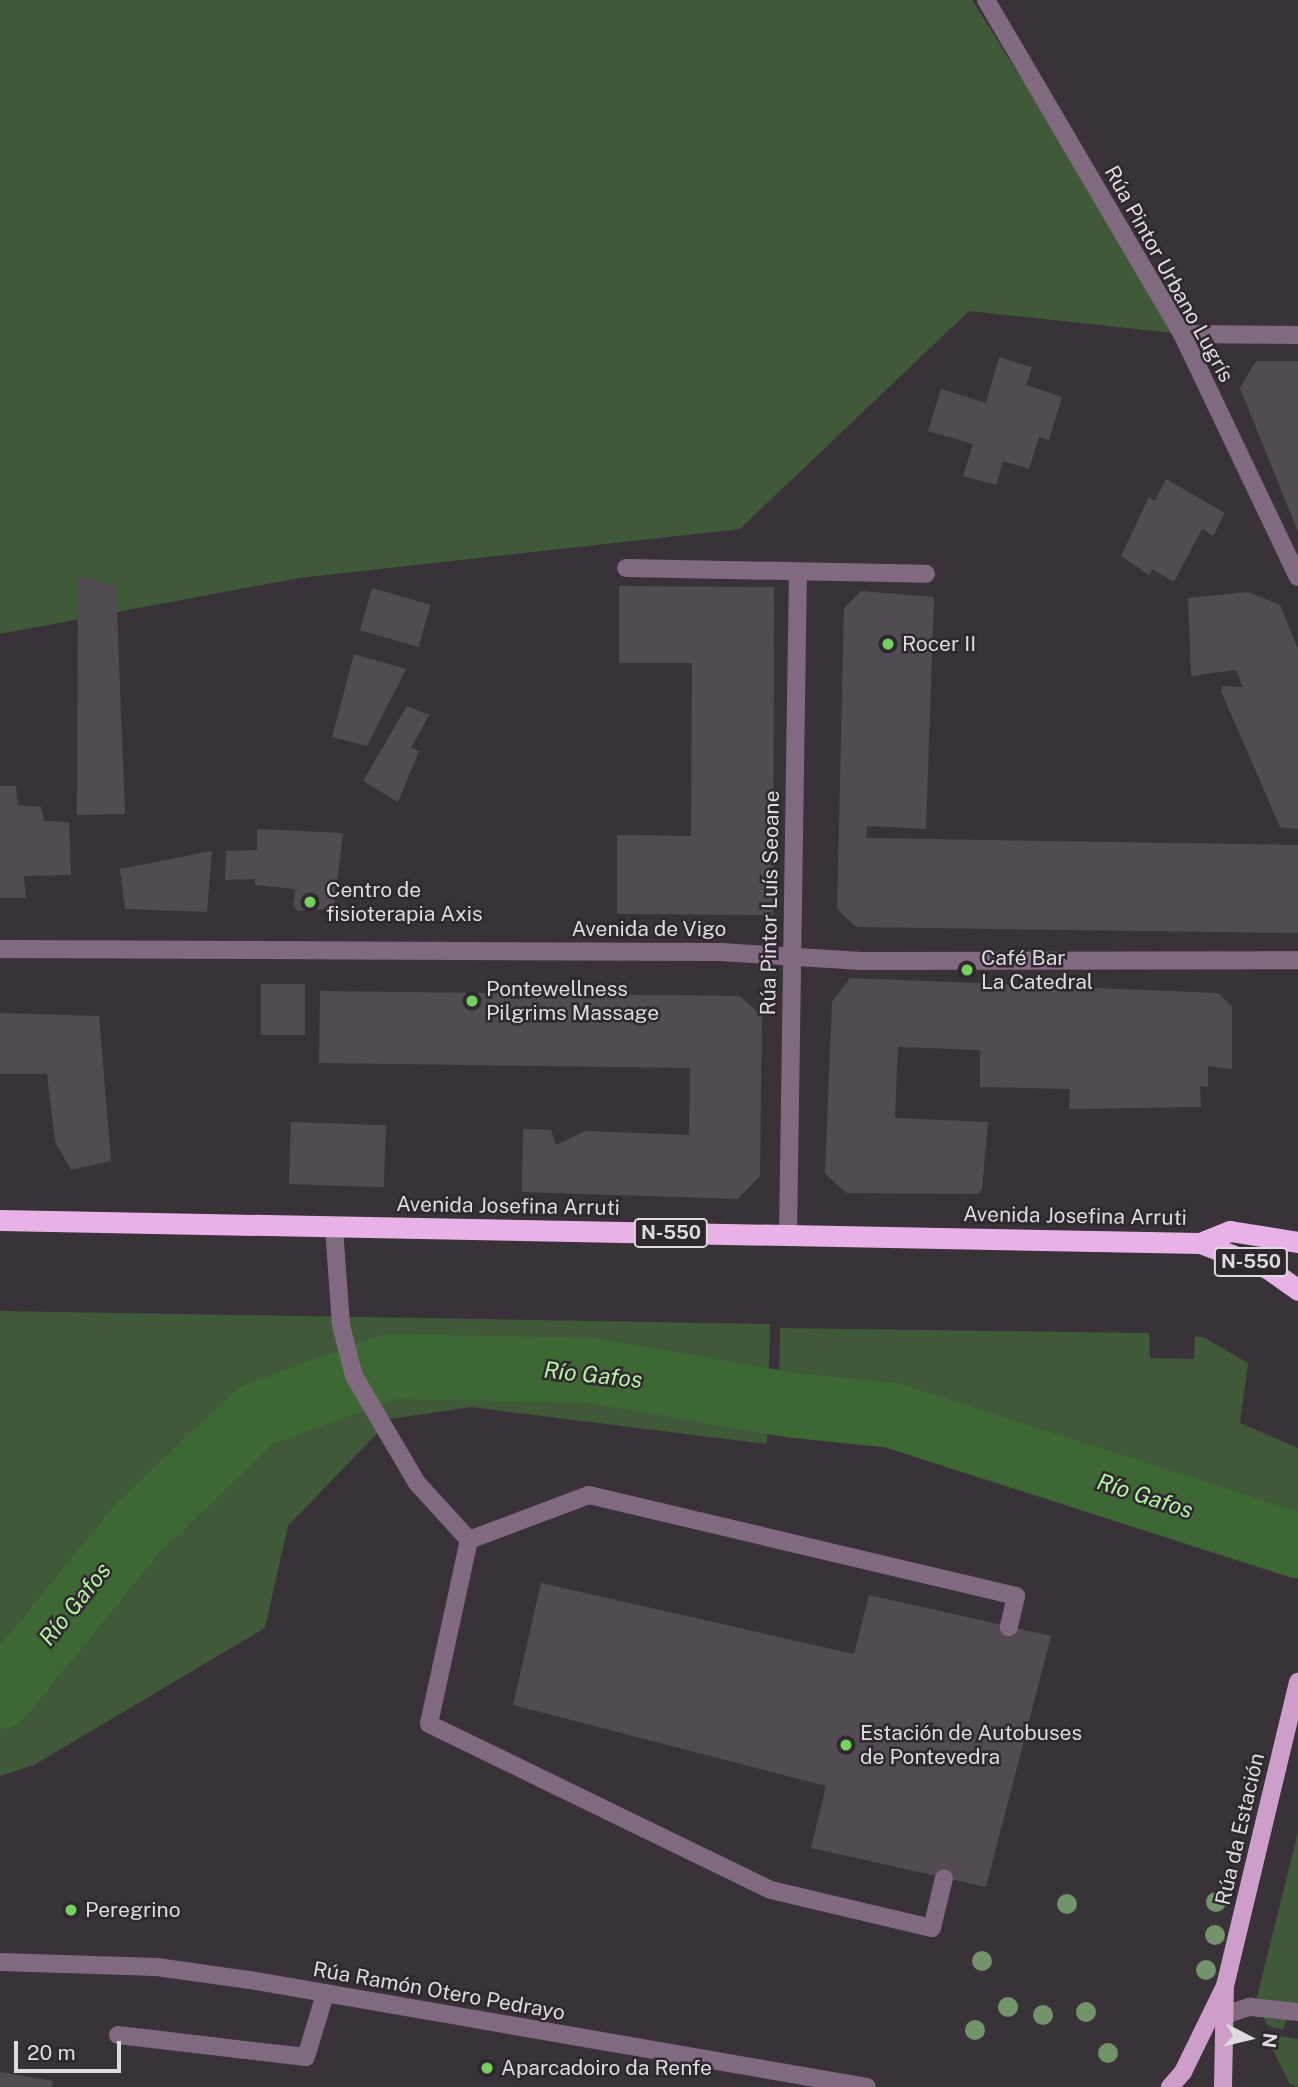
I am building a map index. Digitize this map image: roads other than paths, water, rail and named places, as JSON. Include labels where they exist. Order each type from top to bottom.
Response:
[{"type":"highway","name":"Avenida Josefina Arruti","points":[[0,1220],[1200,1244],[1267,1268],[1298,1290]]},
{"type":"highway","points":[[1200,1244],[1230,1231],[1298,1242]]},
{"type":"main road","name":"Rúa da Estación","points":[[1170,2087],[1183,2072],[1225,1986],[1298,1682]]},
{"type":"main road","name":"Rúa da Estación","points":[[1223,2087],[1225,1986]]},
{"type":"street","name":"Rúa Pintor Urbano Lugrís","points":[[986,0],[1182,334],[1297,573]]},
{"type":"street","points":[[1182,334],[1298,335]]},
{"type":"street","points":[[626,568],[926,573]]},
{"type":"street","name":"Rúa Pintor Luís Seoane","points":[[788,1234],[798,572]]},
{"type":"street","name":"Avenida de Vigo","points":[[0,949],[792,955],[861,961],[1298,960]]},
{"type":"street","points":[[334,1228],[335,1266],[354,1376],[387,1438],[418,1483],[468,1540]]},
{"type":"street","points":[[468,1540],[589,1495],[1016,1596],[1009,1627]]},
{"type":"street","points":[[468,1540],[429,1724],[771,1890],[932,1928],[944,1878]]},
{"type":"street","name":"Rúa Ramón Otero Pedrayo","points":[[0,1962],[157,1967],[867,2087]]},
{"type":"street","points":[[118,2035],[306,2057],[325,1994]]},
{"type":"street","points":[[1206,2021],[1264,2006],[1298,2012]]},
{"type":"waterway","name":"Río Gafos","points":[[0,1696],[138,1527],[255,1415],[389,1366],[589,1370],[794,1405],[892,1415],[1298,1545]]},
{"type":"tunnel","points":[[944,1878],[1009,1627]]},
{"type":"place","name":"Rocer II","points":[[888,644]]},
{"type":"place","name":"Centro de fisioterapia Axis","points":[[310,902]]},
{"type":"place","name":"Café Bar La Catedral","points":[[967,970]]},
{"type":"place","name":"Pontewellness Pilgrims Massage","points":[[472,1001]]},
{"type":"place","name":"Estación de Autobuses de Pontevedra","points":[[846,1745]]},
{"type":"place","name":"Peregrino","points":[[71,1910]]},
{"type":"place","name":"Aparcadoiro da Renfe","points":[[487,2068]]}]
